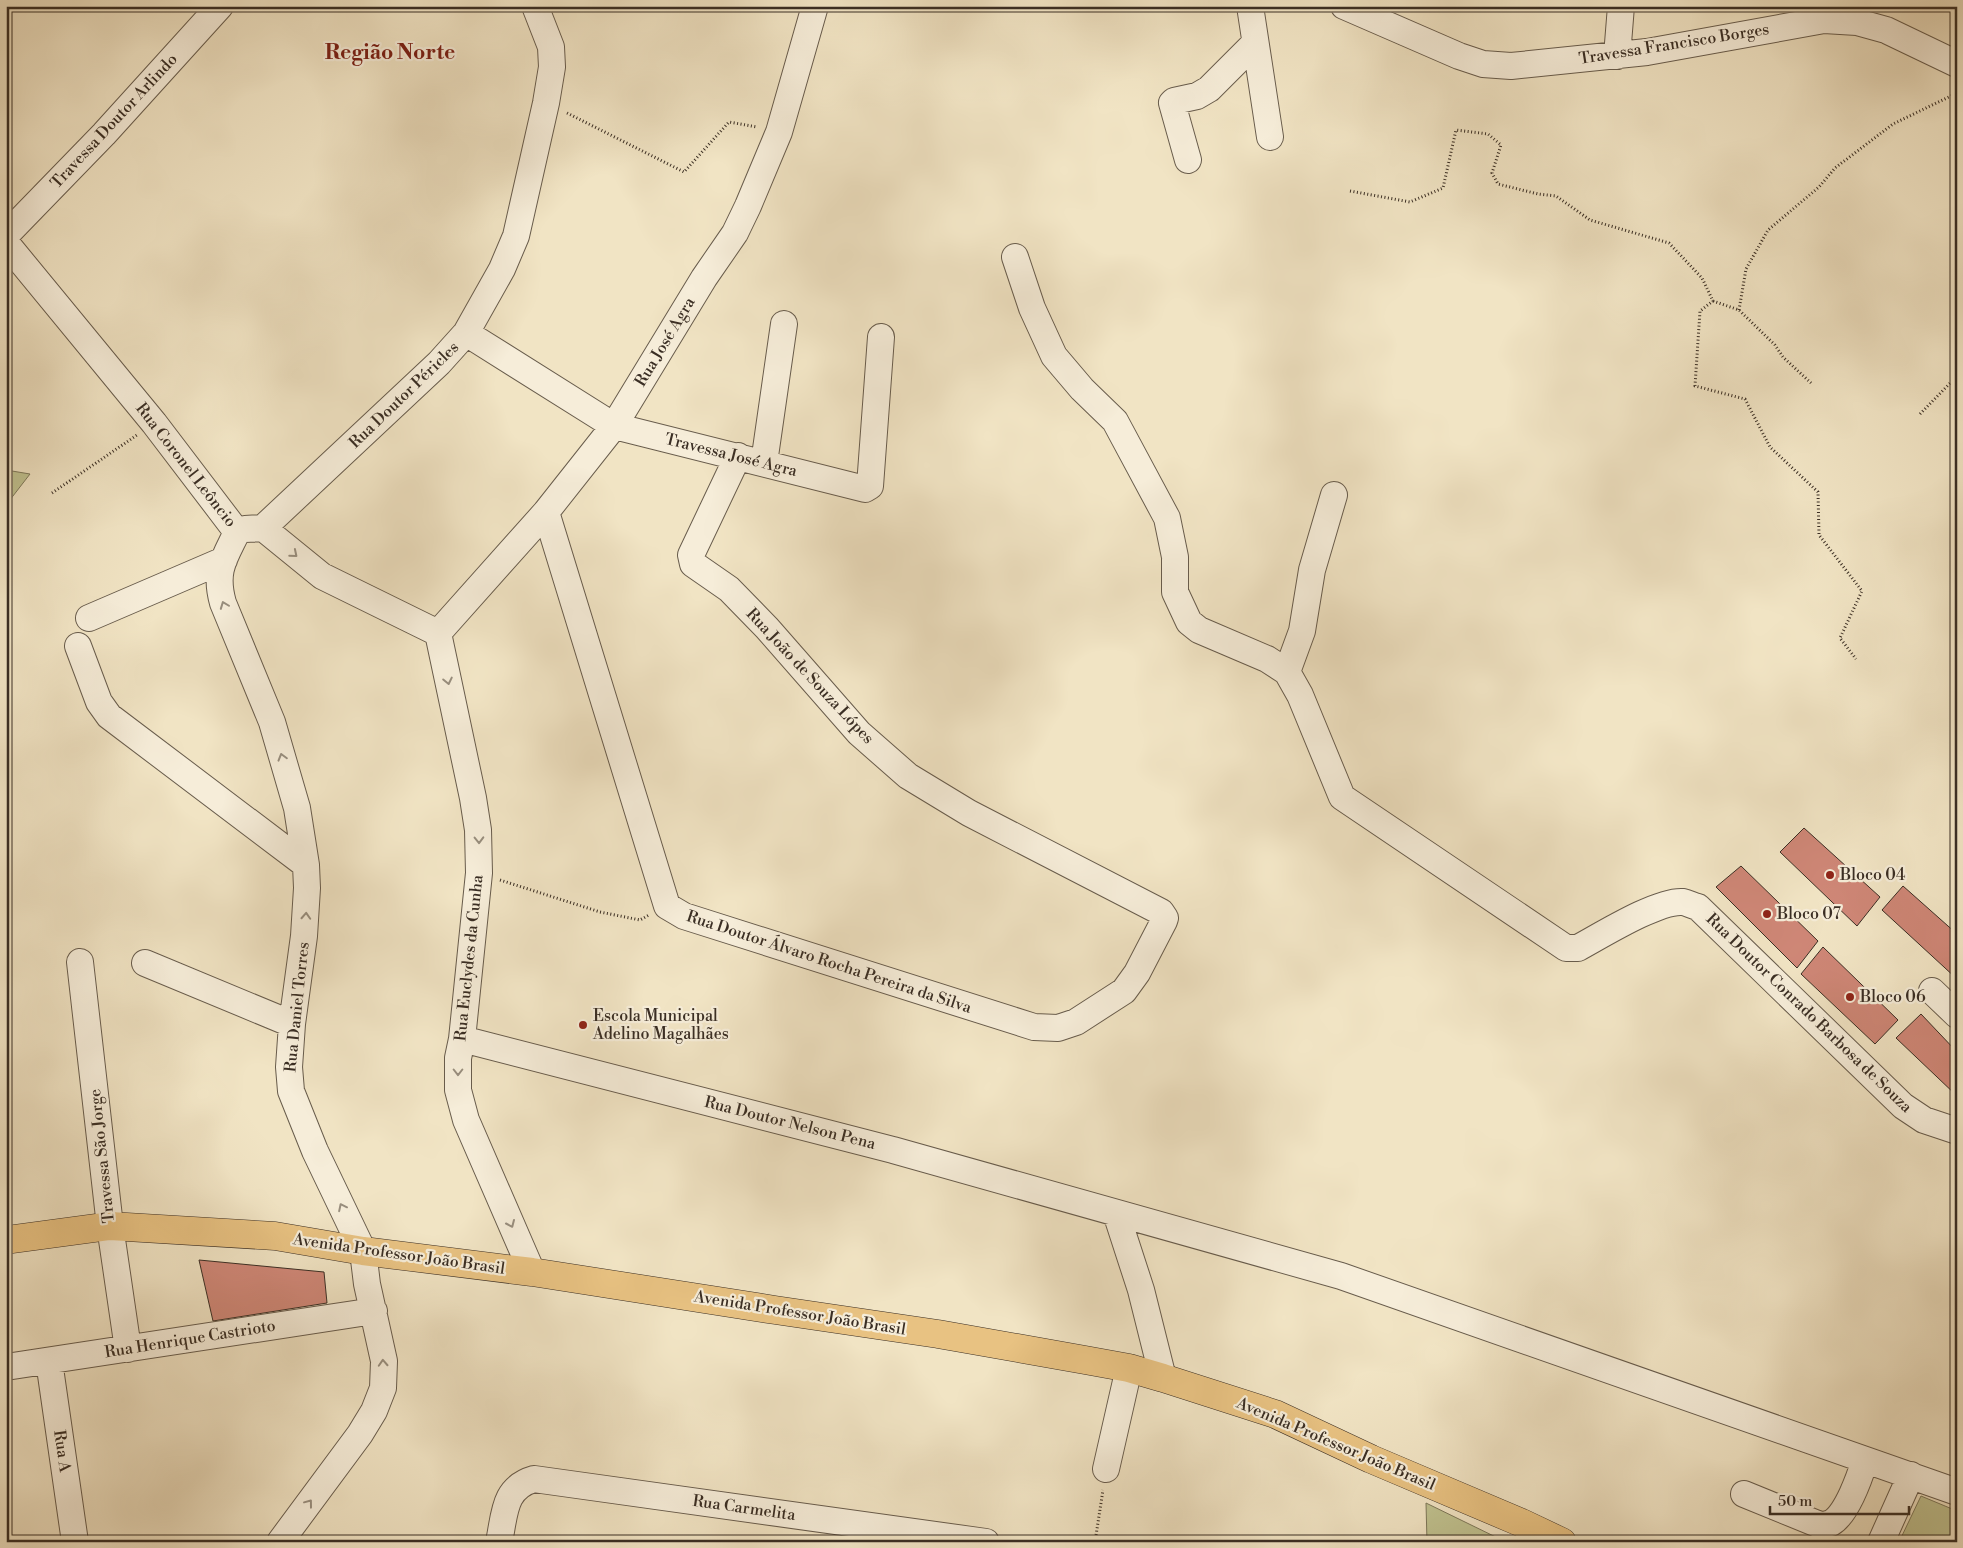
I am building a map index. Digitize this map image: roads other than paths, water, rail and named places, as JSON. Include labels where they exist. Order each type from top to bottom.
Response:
[{"type":"main road","name":"Avenida Professor João Brasil","points":[[6,1240],[110,1226],[275,1236],[363,1251],[532,1272],[938,1334],[1130,1368],[1275,1414],[1371,1459],[1513,1519],[1562,1542]]},
{"type":"street","name":"Travessa Doutor Arlindo","points":[[6,235],[104,134],[220,6]]},
{"type":"street","name":"Rua Doutor Péricles","points":[[263,528],[439,363],[466,333],[502,270],[516,236],[546,103],[552,67],[551,47],[535,6]]},
{"type":"street","name":"Rua José Agra","points":[[438,633],[546,512],[614,426],[704,278],[735,233],[779,132],[815,6]]},
{"type":"street","points":[[1250,6],[1270,138]]},
{"type":"street","name":"Travessa Francisco Borges","points":[[1344,6],[1393,16],[1459,56],[1483,64],[1511,66],[1617,56],[1824,20],[1857,22],[1886,30],[1957,64]]},
{"type":"street","points":[[1617,56],[1621,6]]},
{"type":"street","points":[[1188,160],[1172,103],[1197,96],[1209,89],[1255,43]]},
{"type":"street","name":"Rua Coronel Leôncio","points":[[6,243],[154,423],[237,532],[250,528],[263,528]]},
{"type":"street","name":"Rua Doutor Conrado Barbosa de Souza","points":[[1015,257],[1032,308],[1054,356],[1082,389],[1116,421],[1166,518],[1176,557],[1175,592],[1189,622],[1199,630],[1267,659],[1287,672],[1300,695],[1342,797],[1566,948],[1578,948],[1641,914],[1666,904],[1683,902],[1698,907],[1903,1106],[1924,1120],[1957,1131]]},
{"type":"street","points":[[764,463],[784,324]]},
{"type":"street","name":"Travessa José Agra","points":[[466,333],[614,426],[865,489],[869,488],[875,440],[881,337]]},
{"type":"street","name":"Rua João de Souza Lópes","points":[[738,456],[691,555],[693,564],[729,589],[768,628],[859,733],[908,776],[969,813],[1163,914]]},
{"type":"street","points":[[1287,672],[1302,631],[1312,570],[1334,496]]},
{"type":"street","name":"Rua Doutor Álvaro Rocha Pereira da Silva","points":[[546,512],[667,906],[684,916],[1034,1028],[1058,1028],[1076,1022],[1124,991],[1137,972],[1164,922],[1163,914]]},
{"type":"street","points":[[263,528],[322,576],[438,633]]},
{"type":"street","name":"Rua Daniel Torres","points":[[237,532],[220,570],[218,586],[223,603],[272,722],[297,808],[306,865],[304,936],[292,1024],[289,1067],[292,1091],[315,1151],[363,1251],[384,1361],[383,1388],[374,1410],[360,1434],[280,1542]]},
{"type":"street","points":[[89,618],[224,560]]},
{"type":"street","name":"Rua Euclydes da Cunha","points":[[438,633],[478,830],[479,873],[462,1039],[458,1058],[458,1090],[466,1120],[532,1272]]},
{"type":"street","points":[[78,646],[99,702],[109,716],[306,865]]},
{"type":"street","name":"Travessa São Jorge","points":[[80,962],[110,1226],[128,1349]]},
{"type":"street","points":[[145,963],[292,1024]]},
{"type":"street","points":[[1932,991],[1957,1015]]},
{"type":"street","name":"Rua Doutor Nelson Pena","points":[[462,1039],[893,1150],[1341,1276],[1957,1492]]},
{"type":"street","points":[[1116,1213],[1141,1290],[1163,1378]]},
{"type":"street","name":"Rua Henrique Castrioto","points":[[6,1367],[374,1311]]},
{"type":"street","name":"Rua A","points":[[49,1361],[75,1542]]},
{"type":"street","points":[[1106,1469],[1130,1368]]},
{"type":"street","points":[[1744,1494],[1820,1526],[1831,1523],[1840,1515],[1859,1480],[1865,1460]]},
{"type":"street","points":[[1881,1542],[1911,1475]]},
{"type":"street","name":"Rua Carmelita","points":[[499,1542],[508,1497],[523,1482],[534,1479],[972,1541]]},
{"type":"place","name":"Bloco 04","points":[[1830,875]]},
{"type":"place","name":"Bloco 07","points":[[1767,914]]},
{"type":"place","name":"Bloco 06","points":[[1850,997]]},
{"type":"place","name":"Escola Municipal Adelino Magalhães","points":[[583,1025]]},
{"type":"district","name":"Região Norte","points":[[390,53]]}]
